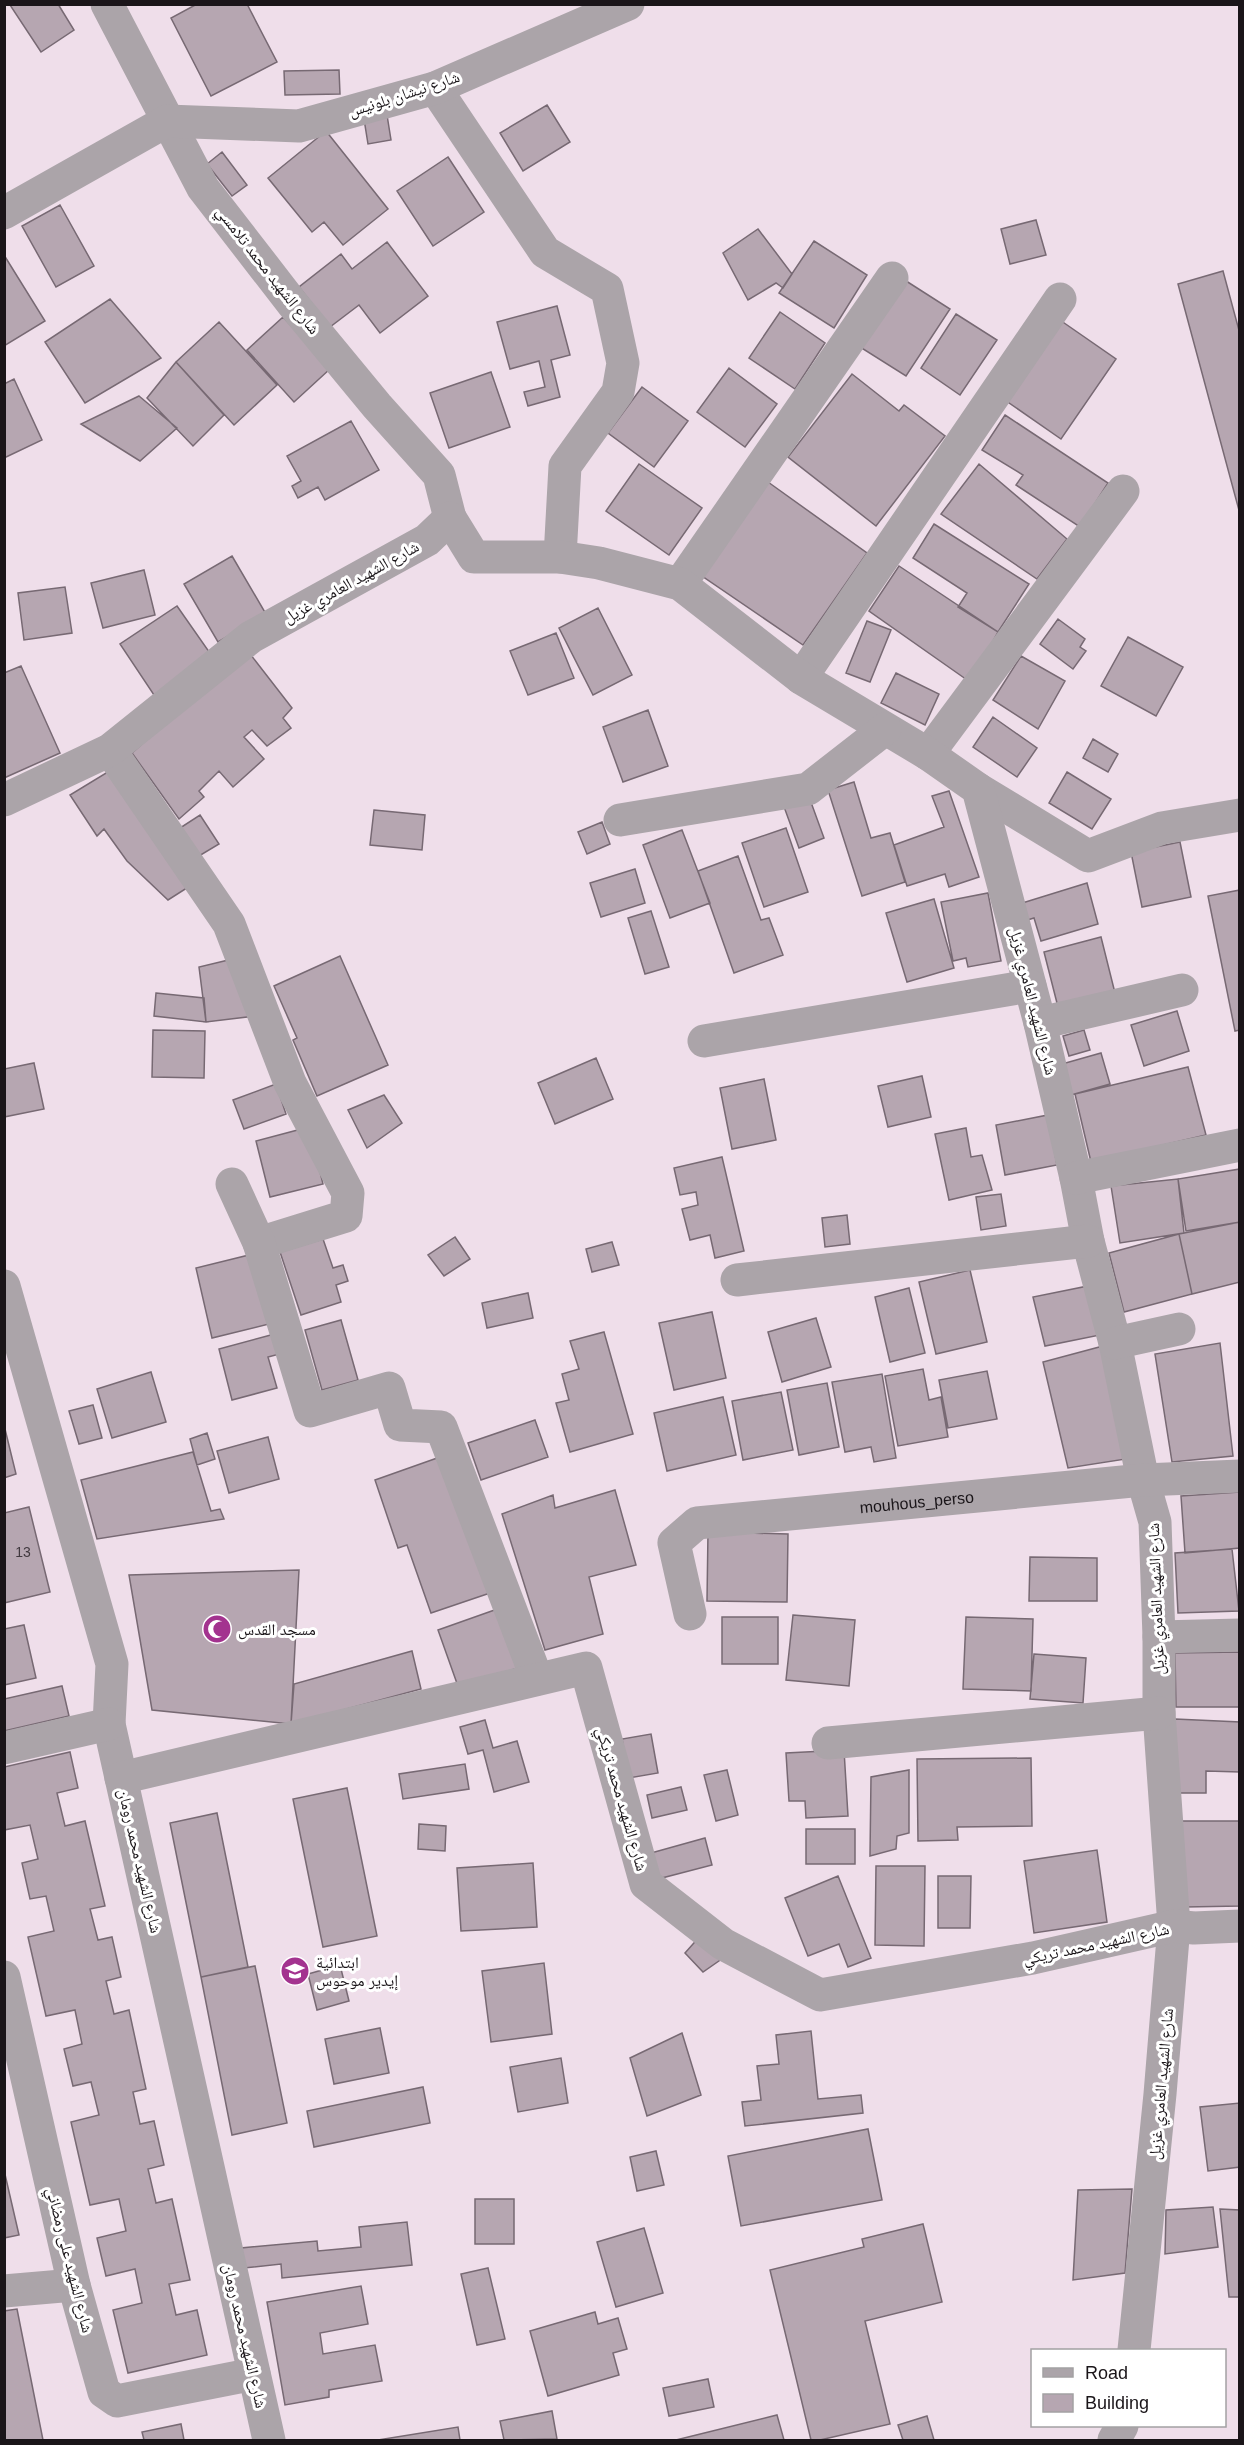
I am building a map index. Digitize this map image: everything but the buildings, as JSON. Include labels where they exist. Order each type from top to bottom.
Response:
[{"type":"street","name":"شارع الشهيد محمد تلامسي","points":[[107,4],[203,188],[306,320],[377,406],[440,475],[450,518]]},
{"type":"street","name":"شارع نيشان بلونيس","points":[[167,121],[299,126],[435,88],[628,4]]},
{"type":"street","points":[[435,88],[544,252],[607,289],[623,363],[618,392],[566,466],[560,557]]},
{"type":"street","points":[[4,213],[167,121]]},
{"type":"street","points":[[680,584],[892,278]]},
{"type":"street","points":[[801,678],[1060,300]]},
{"type":"street","points":[[928,754],[1123,491]]},
{"type":"street","points":[[450,518],[474,557],[560,557],[600,563],[680,584],[801,678],[928,754],[978,789],[1088,856],[1162,828],[1239,815]]},
{"type":"street","name":"شارع الشهيد العامري غزيل","points":[[4,800],[110,750],[251,637],[427,540],[450,518]]},
{"type":"street","points":[[621,820],[808,789],[885,729]]},
{"type":"street","points":[[110,750],[229,924],[290,1083],[348,1193],[346,1216],[258,1243]]},
{"type":"street","name":"شارع الشهيد العامري غزيل","points":[[978,789],[1040,1023],[1088,1241],[1115,1343],[1143,1480],[1155,1522],[1159,1713],[1174,1926],[1159,2106],[1134,2349]]},
{"type":"street","points":[[704,1041],[1030,986]]},
{"type":"street","points":[[1040,1023],[1182,990]]},
{"type":"street","points":[[1076,1179],[1239,1145]]},
{"type":"street","points":[[232,1184],[258,1243],[310,1411],[389,1388],[400,1425],[441,1427],[537,1679]]},
{"type":"street","points":[[736,1280],[1088,1241]]},
{"type":"street","name":"شارع الشهيد محمد رومان","points":[[4,1286],[112,1664],[109,1725],[269,2440]]},
{"type":"street","points":[[1115,1343],[1179,1329]]},
{"type":"street","name":"mouhous_perso","points":[[690,1614],[674,1543],[697,1523],[1143,1480],[1239,1476]]},
{"type":"street","points":[[1159,1637],[1239,1635]]},
{"type":"street","name":"شارع الشهيد محمد تريكي","points":[[121,1778],[586,1668],[646,1884],[723,1944],[820,1995],[1033,1958],[1174,1926],[1194,1928],[1239,1926]]},
{"type":"street","points":[[828,1743],[1159,1713]]},
{"type":"street","points":[[4,1748],[109,1725]]},
{"type":"street","name":"شارع الشهيد على رمضاني","points":[[4,1977],[74,2285],[104,2392],[117,2401],[254,2374]]},
{"type":"street","points":[[4,2291],[74,2285]]},
{"type":"place","name":"مسجد القدس","points":[[217,1629]]},
{"type":"place","name":"ابتدائية إيدير موحوس","points":[[295,1971]]}]
